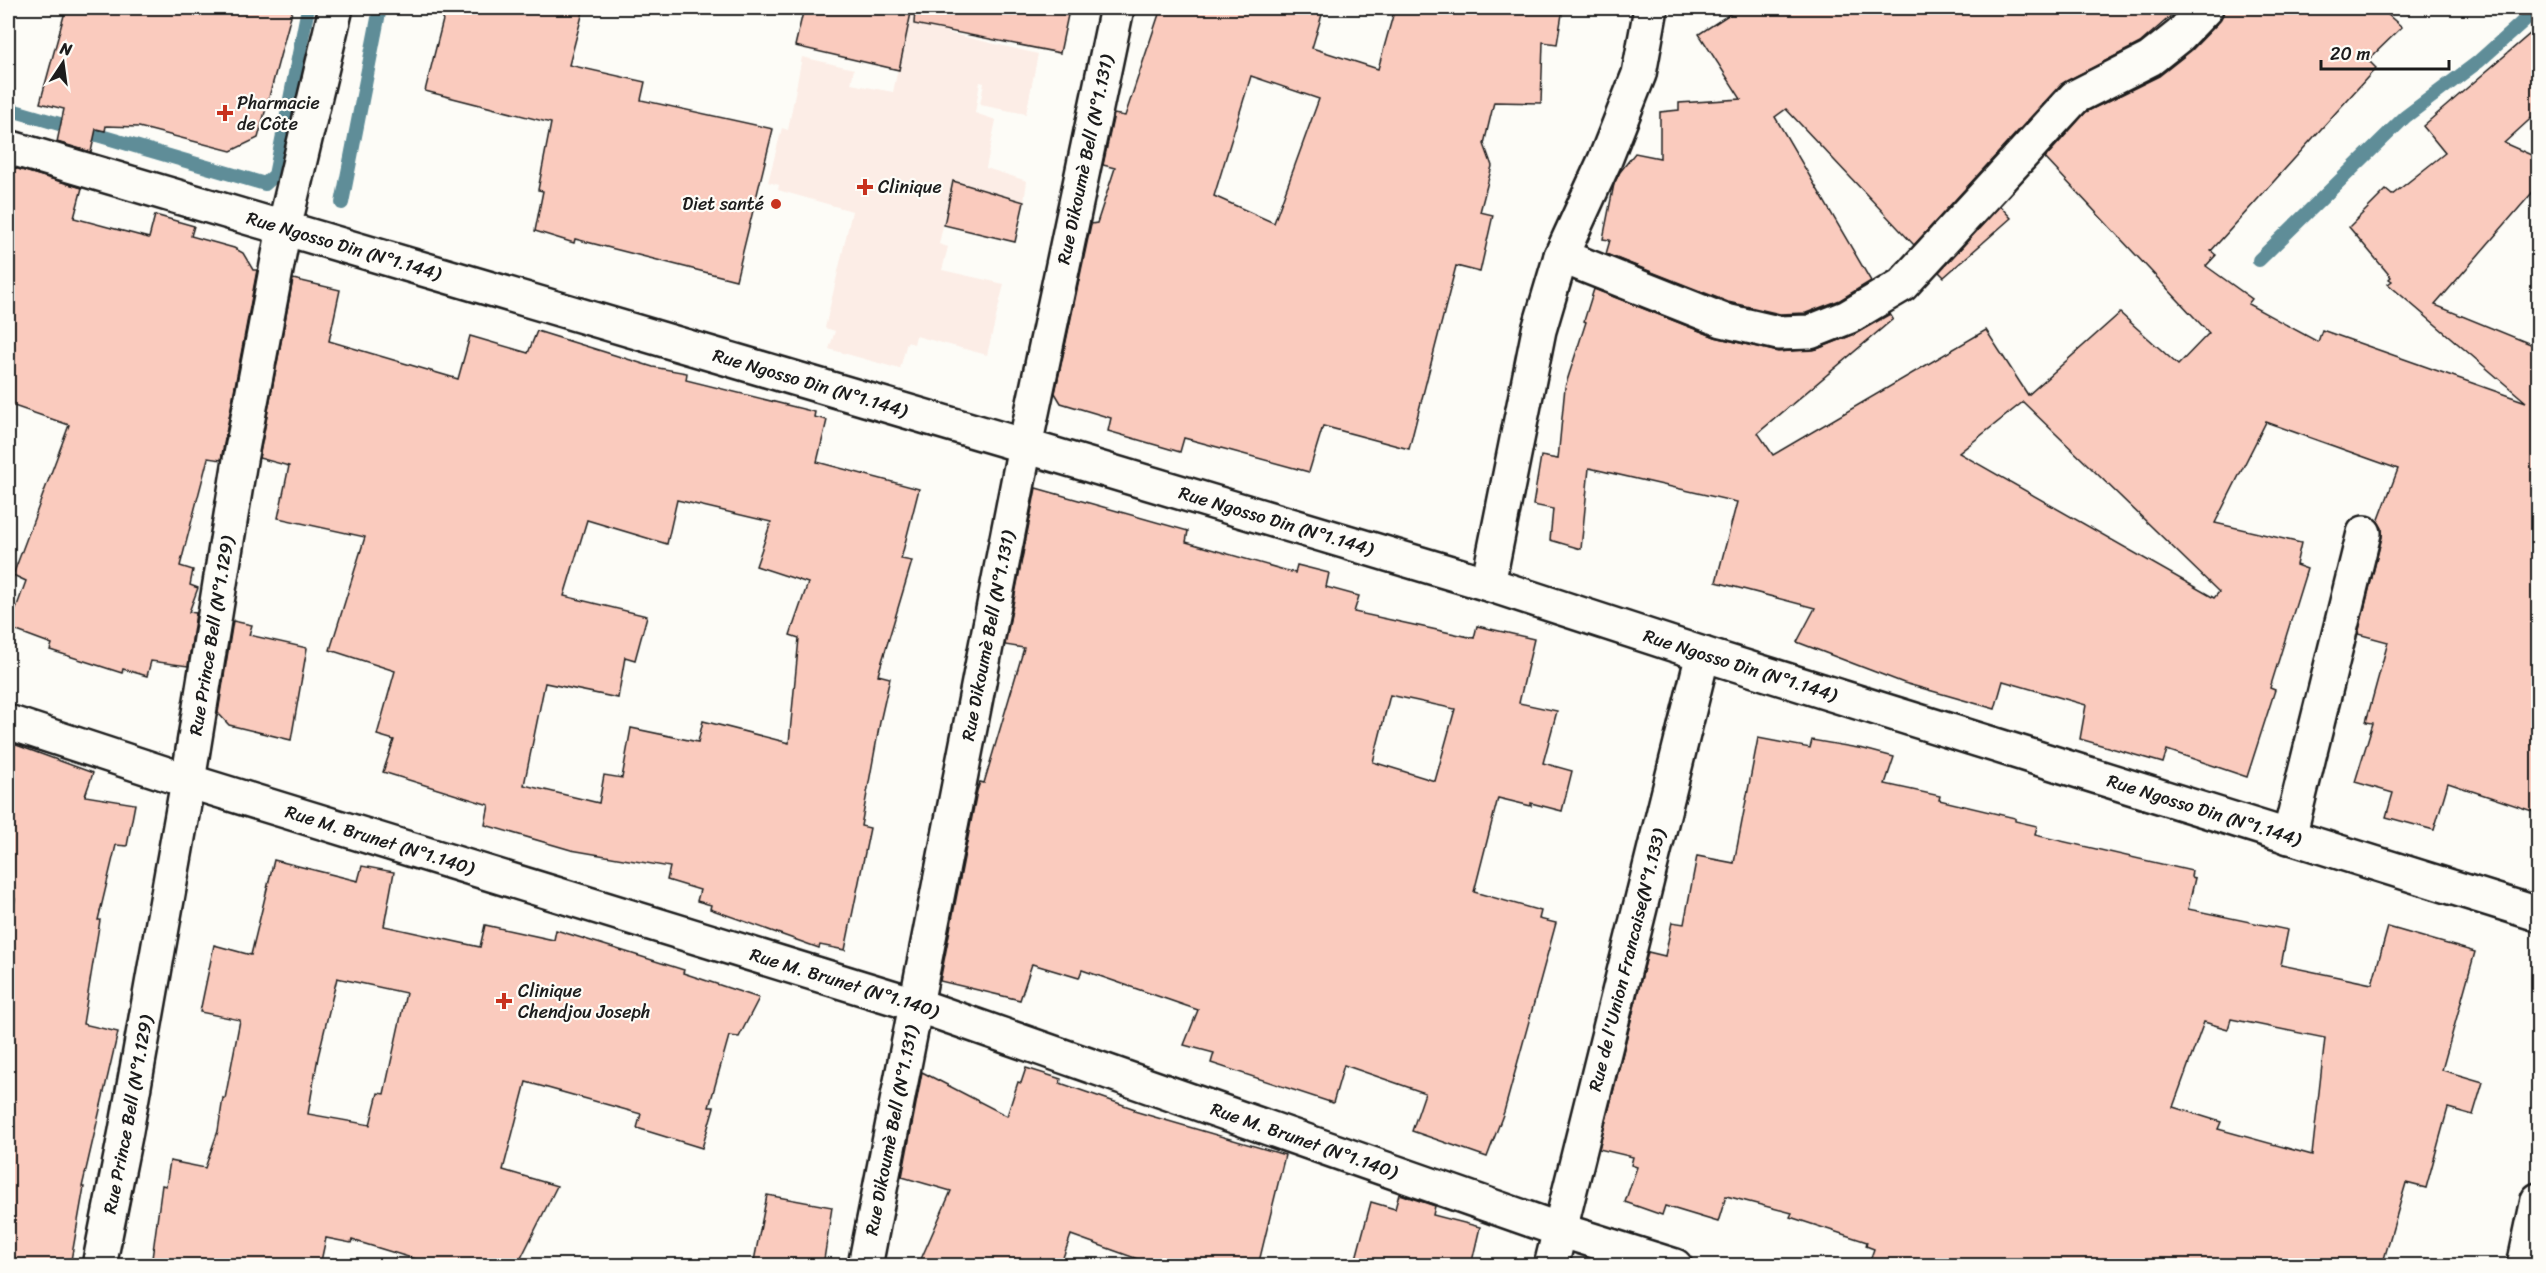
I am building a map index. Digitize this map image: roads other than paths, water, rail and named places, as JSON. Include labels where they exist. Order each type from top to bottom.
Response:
[{"type":"street","name":"Rue Prince Bell (N°1.129)","points":[[99,1266],[126,1131],[188,781],[240,460],[284,228],[336,8]]},
{"type":"street","name":"Rue Dikoumè Bell (N°1.131)","points":[[865,1266],[914,1004],[1025,446],[1117,8]]},
{"type":"street","points":[[1488,584],[1539,330],[1561,256],[1605,160],[1639,74],[1650,8]]},
{"type":"street","points":[[1561,256],[1722,320],[1778,333],[1810,332],[1848,317],[1902,285],[2075,97],[2150,59],[2180,35],[2206,8]]},
{"type":"street","name":"Rue Ngosso Din (N°1.144)","points":[[8,147],[1488,584],[1703,654],[2538,914]]},
{"type":"street","points":[[2289,837],[2364,533]]},
{"type":"street","name":"Rue de l'Union Francaise(N°1.133)","points":[[1551,1266],[1703,654]]},
{"type":"street","name":"Rue M. Brunet (N°1.140)","points":[[8,722],[188,781],[914,1004],[1560,1230],[1675,1266]]},
{"type":"street","points":[[2524,1266],[2538,1200]]},
{"type":"waterway","points":[[8,109],[265,184],[275,175],[308,8]]},
{"type":"waterway","points":[[342,203],[380,8]]},
{"type":"waterway","points":[[2259,260],[2405,117],[2478,62],[2538,8]]},
{"type":"place","name":"Pharmacie de Côte","points":[[225,113]]},
{"type":"place","name":"Clinique","points":[[865,187]]},
{"type":"place","name":"Diet santé","points":[[776,204]]},
{"type":"place","name":"Clinique Chendjou Joseph","points":[[504,1001]]}]
